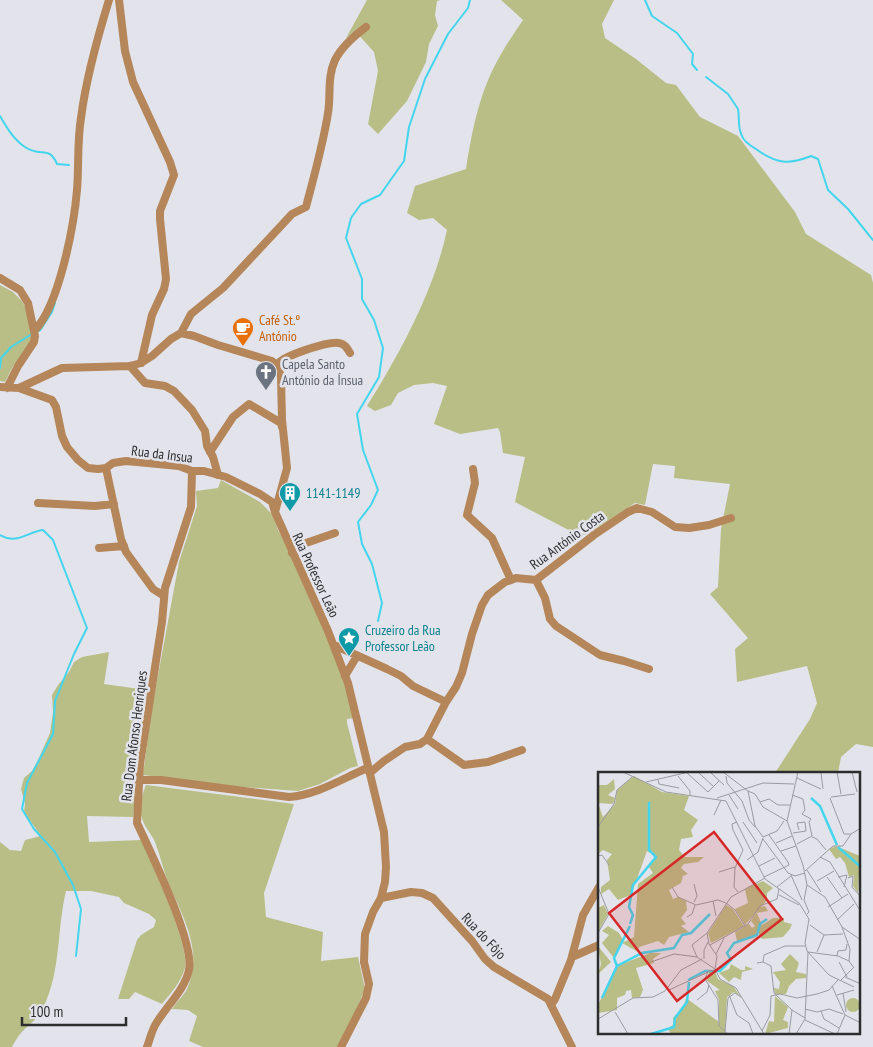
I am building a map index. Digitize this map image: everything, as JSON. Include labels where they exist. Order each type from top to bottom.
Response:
[{"type":"street","points":[[35,333],[51,307],[63,264],[77,191],[80,119],[88,78],[109,0]]},
{"type":"street","points":[[119,0],[125,51],[133,82],[170,162],[174,175],[160,211],[166,279],[164,290],[152,315],[141,363]]},
{"type":"street","points":[[3,388],[19,388],[62,368],[130,366],[141,363],[152,356],[170,339],[181,333],[194,310],[223,288],[292,214],[306,207],[328,112],[330,78],[335,62],[343,48],[354,35],[366,27]]},
{"type":"street","points":[[0,278],[20,290],[28,303],[35,333],[34,342],[3,388]]},
{"type":"street","points":[[181,333],[272,361],[277,365],[281,376],[287,468],[275,512]]},
{"type":"street","points":[[277,365],[279,360],[303,350],[328,344],[338,343],[346,346],[350,353]]},
{"type":"street","points":[[130,366],[145,383],[165,386],[174,391],[192,410],[205,431],[207,446],[218,475]]},
{"type":"street","name":"Rua da Insua","points":[[19,388],[52,400],[56,407],[62,436],[67,447],[88,468],[106,468],[113,463],[137,461],[179,466],[192,471],[204,471],[226,477],[272,502],[275,512]]},
{"type":"street","points":[[210,452],[233,417],[249,404],[281,423],[284,431]]},
{"type":"street","points":[[106,468],[124,546],[141,575],[153,589],[164,596]]},
{"type":"street","points":[[139,780],[161,780],[289,797],[303,796],[365,769],[370,772],[405,747],[420,744],[427,739],[462,673],[466,651],[482,605],[488,595],[505,582],[511,580],[492,538],[467,514],[475,483],[472,469]]},
{"type":"street","name":"Rua Dom Afonso Henriques","points":[[147,1047],[156,1024],[182,986],[190,970],[188,947],[166,886],[137,823],[139,780],[145,728],[162,622],[164,588],[191,507],[192,471]]},
{"type":"street","points":[[38,503],[95,506],[114,504]]},
{"type":"street","name":"Rua António Costa","points":[[511,580],[516,578],[536,580],[577,548],[628,512],[637,508],[652,512],[675,527],[689,528],[709,525],[731,518]]},
{"type":"street","name":"Rua Professor Leão","points":[[275,512],[334,645],[345,676],[384,832],[386,867],[381,898],[373,912],[365,934],[364,962],[369,984],[366,998],[340,1047]]},
{"type":"street","points":[[292,553],[306,543],[335,533]]},
{"type":"street","points":[[99,548],[124,546]]},
{"type":"street","points":[[536,580],[545,598],[550,619],[556,626],[600,655],[649,669]]},
{"type":"street","points":[[334,645],[387,668],[413,686],[446,702]]},
{"type":"street","points":[[345,676],[357,656]]},
{"type":"street","points":[[427,739],[464,765],[488,762],[522,750]]},
{"type":"street","points":[[551,1005],[572,958],[583,915],[598,889]]},
{"type":"street","name":"Rua do Fôjo","points":[[381,898],[411,892],[422,893],[433,898],[494,967],[548,999],[572,1047]]},
{"type":"street","points":[[572,958],[598,945]]},
{"type":"green space","points":[[367,0],[441,0],[437,1],[435,15],[438,26],[429,44],[426,62],[407,101],[378,134],[368,124],[378,71],[374,52],[355,31],[346,38]]},
{"type":"green space","points":[[501,0],[614,0],[602,24],[605,38],[636,59],[666,83],[676,85],[700,117],[738,136],[795,212],[806,234],[871,275],[873,283],[873,747],[856,744],[841,757],[838,772],[776,772],[810,719],[817,703],[807,666],[737,682],[735,649],[748,638],[710,594],[718,587],[721,529],[730,484],[674,478],[675,466],[653,464],[645,505],[635,503],[590,533],[580,536],[515,502],[525,457],[503,453],[498,428],[460,434],[434,424],[447,386],[433,383],[414,385],[398,393],[391,405],[375,411],[367,406],[392,365],[425,299],[434,276],[447,230],[433,218],[419,220],[407,213],[415,186],[466,169],[474,125],[482,96],[493,69],[523,20]]},
{"type":"green space","points":[[0,285],[13,292],[22,301],[29,315],[31,329],[31,340],[5,382],[0,381]]},
{"type":"green space","points":[[221,480],[260,502],[273,515],[278,530],[297,562],[330,635],[356,718],[347,719],[347,723],[358,766],[350,768],[320,784],[298,791],[230,786],[143,775],[151,713],[179,562],[197,506],[196,491],[218,488]]},
{"type":"green space","points":[[109,652],[104,684],[147,690],[133,817],[87,816],[89,842],[141,840],[177,925],[185,958],[185,968],[178,983],[162,1004],[135,992],[129,999],[118,999],[137,940],[141,935],[154,927],[156,920],[149,914],[124,903],[119,897],[91,891],[66,891],[55,970],[46,1000],[39,1015],[20,1034],[12,1047],[0,1047],[0,842],[10,850],[21,851],[25,840],[41,836],[24,812],[25,804],[21,789],[24,778],[32,771],[50,733],[53,712],[52,695],[74,662],[82,657]]},
{"type":"green space","points":[[146,785],[294,804],[264,893],[266,917],[323,932],[321,961],[358,957],[365,989],[337,1047],[203,1047],[189,1041],[197,1016],[188,1010],[172,1009],[186,991],[191,977],[193,949],[190,935],[168,882],[155,842],[142,818],[141,801]]},
{"type":"waterway","points":[[378,621],[382,603],[372,564],[362,544],[358,522],[371,505],[378,490],[363,450],[357,414],[379,377],[383,348],[374,320],[362,299],[362,279],[346,238],[351,218],[361,204],[380,195],[404,161],[409,127],[425,79],[448,34],[468,8],[470,0]]},
{"type":"waterway","points":[[645,0],[652,16],[677,33],[693,54],[692,64],[697,70]]},
{"type":"waterway","points":[[706,77],[728,94],[738,109],[740,132],[744,140],[750,145],[770,158],[783,162],[796,161],[811,156],[818,159],[828,190],[848,209],[873,240]]},
{"type":"waterway","points":[[0,116],[14,137],[25,147],[36,152],[48,153],[57,164],[69,165]]},
{"type":"waterway","points":[[39,331],[52,312],[55,303]]},
{"type":"waterway","points":[[0,368],[1,358],[11,347],[32,334]]},
{"type":"waterway","points":[[0,535],[12,539],[43,530],[53,540],[87,628],[55,701],[53,734],[27,783],[22,809],[34,829],[55,852],[73,885],[81,909],[76,956]]},
{"type":"place","name":"Café St.º António","points":[[243,347]]},
{"type":"place","name":"Capela Santo António da Ínsua","points":[[266,391]]},
{"type":"place","name":"1141-1149","points":[[290,512]]},
{"type":"place","name":"Cruzeiro da Rua Professor Leão","points":[[349,657]]}]
